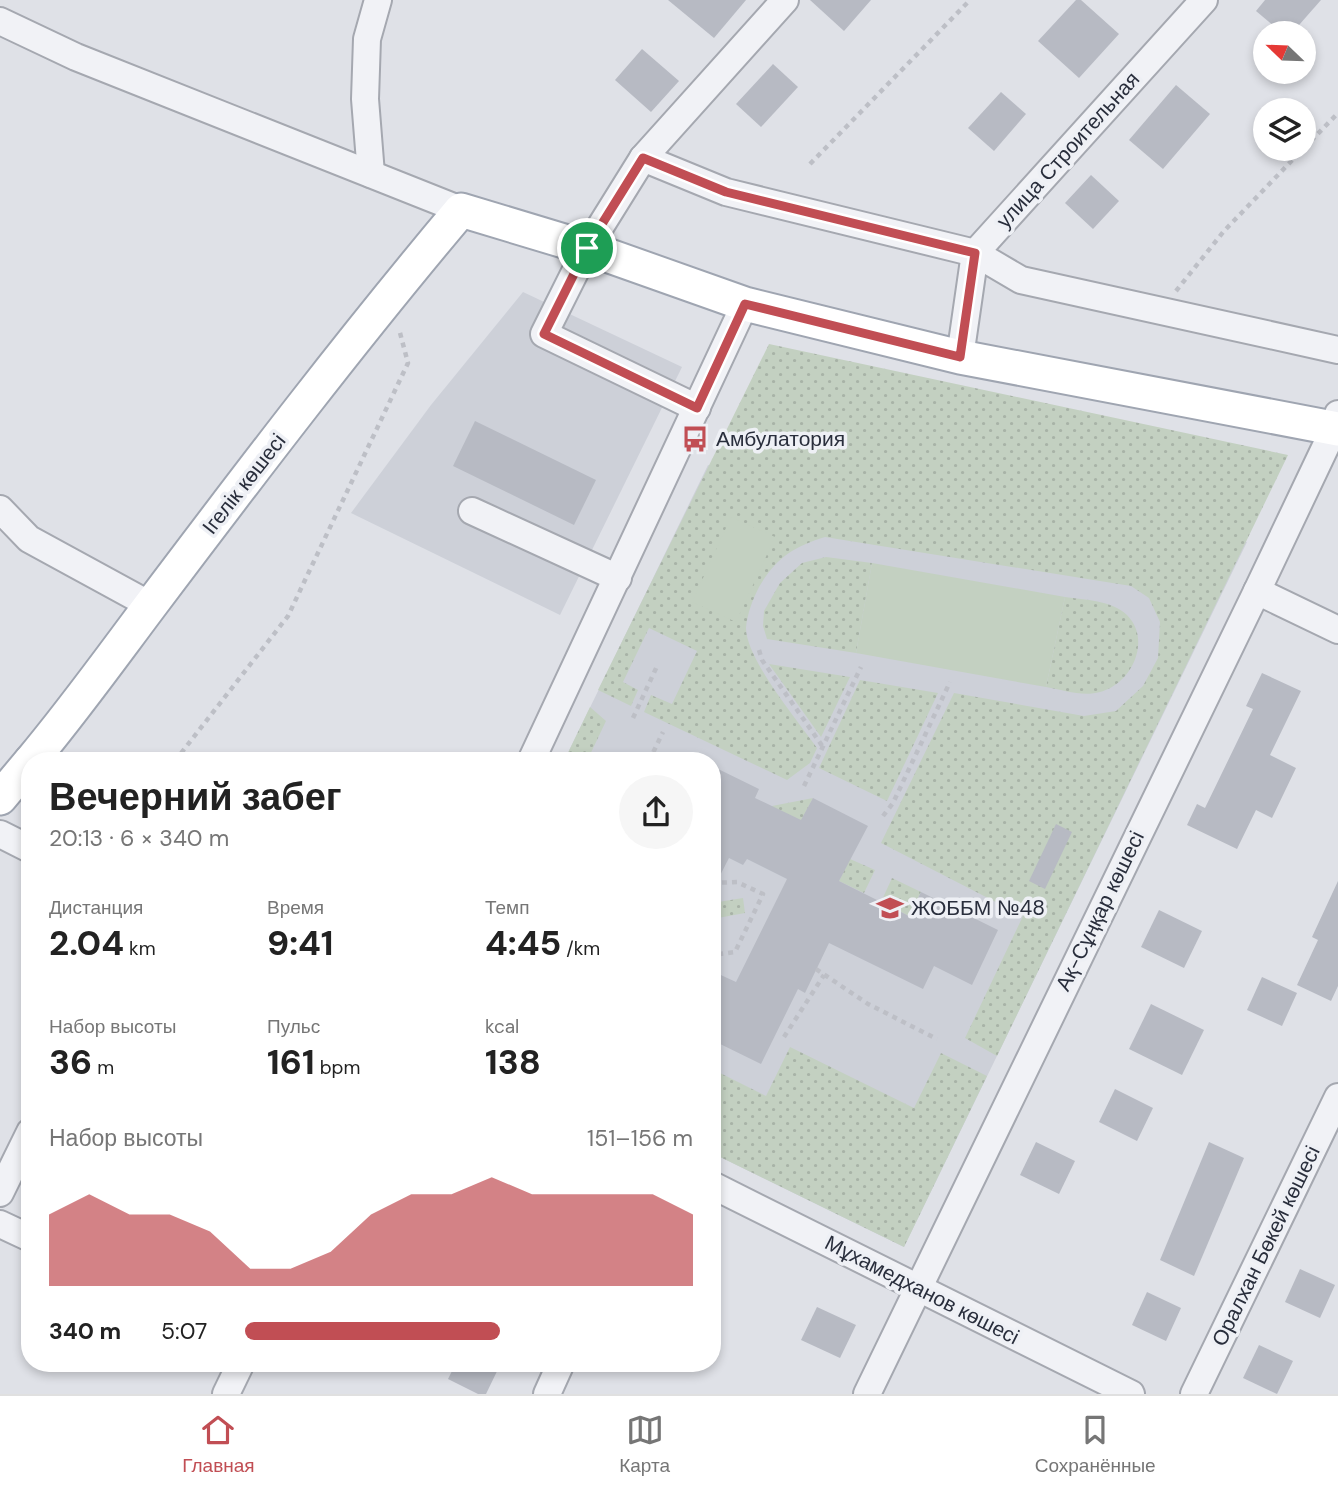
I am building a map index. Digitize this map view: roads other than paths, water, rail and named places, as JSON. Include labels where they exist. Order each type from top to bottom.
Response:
[{"type":"main road","points":[[461,209],[587,248],[745,304],[960,357],[1337,424]]},
{"type":"main road","name":"Ігелік көшесі","points":[[38,752],[72,712],[390,293],[461,209]]},
{"type":"main road","name":"Ігелік көшесі","points":[[0,798],[21,773]]},
{"type":"street","points":[[372,174],[365,99],[366,51],[378,0]]},
{"type":"street","points":[[697,408],[544,334],[587,248],[643,158],[785,0]]},
{"type":"street","name":"улица Строительная","points":[[975,253],[1204,0]]},
{"type":"street","points":[[0,21],[76,57],[461,209]]},
{"type":"street","points":[[643,158],[726,192],[975,253],[1021,280],[1338,350]]},
{"type":"street","points":[[960,357],[975,253]]},
{"type":"street","points":[[535,752],[745,304]]},
{"type":"street","name":"Ақ-Сұңқар көшесі","points":[[867,1394],[1337,424]]},
{"type":"street","points":[[0,509],[29,539],[150,606]]},
{"type":"street","points":[[472,511],[618,578]]},
{"type":"street","points":[[1257,591],[1338,630]]},
{"type":"street","points":[[0,834],[21,844]]},
{"type":"street","name":"Оралхан Бөкей көшесі","points":[[1194,1394],[1338,1097]]},
{"type":"street","points":[[0,1194],[21,1151]]},
{"type":"street","name":"Мұхамедханов көшесі","points":[[721,1190],[1131,1394]]},
{"type":"street","points":[[0,1224],[21,1234]]},
{"type":"street","points":[[226,1394],[237,1372]]},
{"type":"street","points":[[547,1394],[557,1372]]},
{"type":"place","name":"Амбулатория","points":[[695,439]]},
{"type":"place","name":"ЖОББМ №48","points":[[890,908]]}]
